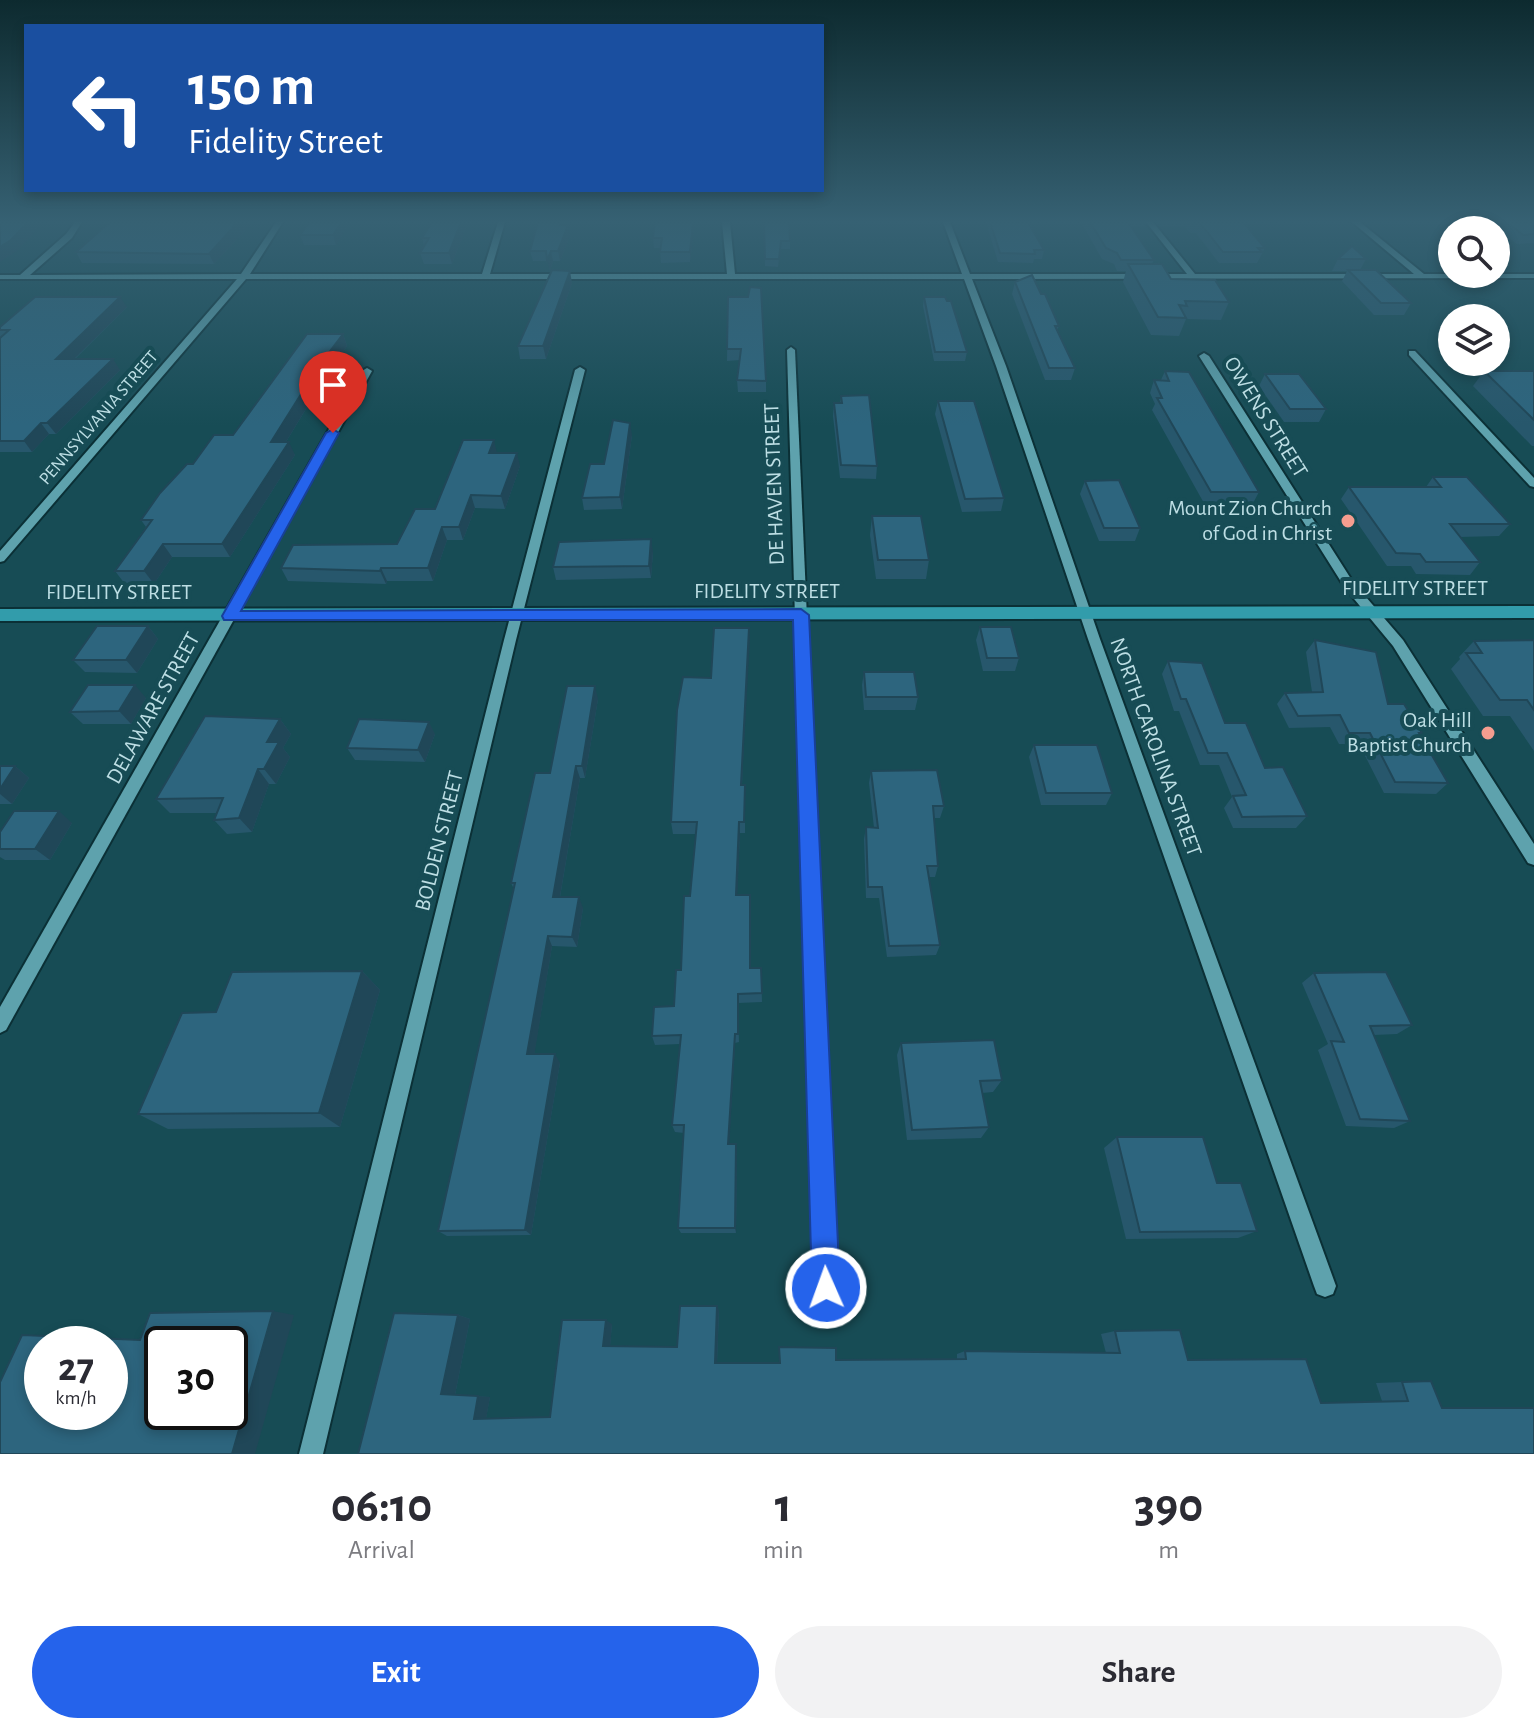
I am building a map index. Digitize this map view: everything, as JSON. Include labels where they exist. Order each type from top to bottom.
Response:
[{"type":"main road","name":"FIDELITY STREET","points":[[0,615],[1534,612]]},
{"type":"street","name":"PENNSYLVANIA STREET","points":[[0,558],[232,290]]},
{"type":"street","name":"NORTH CAROLINA STREET","points":[[971,290],[1325,1286]]},
{"type":"street","name":"DE HAVEN STREET","points":[[791,350],[826,1288]]},
{"type":"street","points":[[1412,353],[1534,484]]},
{"type":"street","name":"OWENS STREET","points":[[1204,356],[1349,585],[1398,643],[1534,858]]},
{"type":"street","name":"BOLDEN STREET","points":[[311,1454],[516,616],[580,370]]},
{"type":"street","name":"DELAWARE STREET","points":[[0,1024],[367,371]]},
{"type":"building","points":[[543,290],[563,290],[543,346],[518,346]]},
{"type":"building","points":[[749,290],[761,290],[766,381],[737,380],[741,349],[727,349],[728,297],[748,297]]},
{"type":"building","points":[[1018,290],[1039,290],[1045,294],[1059,326],[1055,326],[1075,368],[1049,368]]},
{"type":"building","points":[[1143,290],[1221,290],[1229,302],[1185,301],[1187,306],[1179,305],[1186,318],[1158,317]]},
{"type":"building","points":[[1368,290],[1397,290],[1411,303],[1381,303]]},
{"type":"building","points":[[35,297],[120,297],[56,359],[113,359],[24,441],[0,441],[0,338],[9,330],[0,330],[0,327]]},
{"type":"building","points":[[924,297],[945,297],[951,301],[967,352],[935,352]]},
{"type":"building","points":[[307,334],[343,334],[325,358],[336,359],[315,391],[303,391],[271,442],[289,442],[222,544],[163,544],[144,571],[115,571],[152,520],[141,520],[160,493],[187,464],[193,464],[214,435],[233,435]]},
{"type":"building","points":[[1165,371],[1189,372],[1259,492],[1211,492],[1157,398],[1162,398],[1154,380],[1169,381]]},
{"type":"building","points":[[1510,371],[1534,371],[1534,420],[1489,376],[1510,376]]},
{"type":"building","points":[[1265,374],[1299,374],[1326,409],[1290,409]]},
{"type":"building","points":[[869,395],[877,466],[841,465],[834,403],[842,403],[841,396]]},
{"type":"building","points":[[938,401],[974,401],[1004,498],[965,499]]},
{"type":"building","points":[[613,420],[630,423],[620,497],[582,498],[590,464],[604,464]]},
{"type":"building","points":[[463,440],[494,440],[489,453],[517,453],[501,496],[471,495],[459,527],[442,527],[428,568],[381,568],[380,571],[281,568],[293,545],[397,544],[415,509],[435,509]]},
{"type":"building","points":[[1433,477],[1467,477],[1510,524],[1450,524],[1480,562],[1426,562],[1420,554],[1396,553],[1349,487],[1441,487]]},
{"type":"building","points":[[1119,480],[1140,528],[1104,528],[1085,481]]},
{"type":"building","points":[[872,516],[921,516],[929,560],[878,560]]},
{"type":"building","points":[[651,539],[649,566],[553,567],[559,542]]},
{"type":"building","points":[[97,626],[148,626],[126,660],[73,660]]},
{"type":"building","points":[[980,627],[1011,627],[1019,658],[987,658]]},
{"type":"building","points":[[714,628],[749,628],[741,785],[745,785],[744,822],[739,822],[736,895],[750,895],[750,968],[761,968],[762,993],[738,994],[738,1034],[735,1034],[728,1144],[736,1144],[735,1228],[678,1228],[684,1125],[672,1125],[681,1035],[652,1036],[654,1007],[674,1006],[676,970],[681,970],[684,896],[690,896],[697,822],[671,822],[677,710],[683,677],[711,678]]},
{"type":"building","points":[[1315,640],[1376,652],[1388,704],[1404,704],[1448,783],[1395,782],[1370,733],[1349,733],[1340,715],[1298,716],[1285,693],[1323,692]]},
{"type":"building","points":[[1534,640],[1534,710],[1527,700],[1500,700],[1466,653],[1482,653],[1474,641]]},
{"type":"building","points":[[1168,661],[1202,663],[1225,723],[1246,723],[1265,768],[1283,767],[1307,816],[1242,817],[1233,796],[1246,795],[1227,753],[1208,753],[1186,699],[1181,699]]},
{"type":"building","points":[[864,672],[914,672],[918,697],[866,697]]},
{"type":"building","points":[[88,685],[135,685],[119,711],[70,712]]},
{"type":"building","points":[[567,686],[595,686],[582,766],[576,766],[553,897],[579,897],[572,937],[548,936],[527,1054],[555,1054],[525,1230],[438,1231],[515,883],[511,883],[535,773],[550,773]]},
{"type":"building","points":[[205,716],[280,719],[267,742],[279,742],[264,769],[258,769],[239,818],[214,820],[223,798],[156,799]]},
{"type":"building","points":[[359,719],[429,722],[418,750],[347,748]]},
{"type":"building","points":[[1034,745],[1097,745],[1112,793],[1046,793]]},
{"type":"building","points":[[0,766],[15,766],[0,789]]},
{"type":"building","points":[[937,770],[944,806],[933,806],[938,866],[927,866],[940,945],[889,946],[882,887],[868,887],[866,827],[878,828],[871,771]]},
{"type":"building","points":[[14,811],[59,811],[35,849],[0,849],[0,832]]},
{"type":"building","points":[[362,971],[319,1113],[138,1114],[182,1013],[216,1012],[232,972]]},
{"type":"building","points":[[1386,972],[1412,1025],[1370,1026],[1410,1121],[1360,1119],[1331,1041],[1344,1042],[1314,973]]},
{"type":"building","points":[[994,1040],[1002,1080],[980,1081],[989,1127],[912,1130],[901,1043]]},
{"type":"building","points":[[1117,1137],[1203,1137],[1217,1183],[1241,1183],[1257,1231],[1140,1232]]},
{"type":"building","points":[[680,1306],[717,1306],[715,1363],[780,1363],[779,1347],[836,1348],[836,1360],[966,1359],[965,1351],[1120,1353],[1115,1331],[1180,1330],[1188,1360],[1306,1359],[1321,1403],[1408,1401],[1402,1382],[1431,1381],[1442,1408],[1534,1408],[1534,1454],[358,1454],[394,1313],[458,1315],[441,1394],[478,1396],[474,1419],[550,1417],[562,1320],[606,1320],[603,1346],[677,1347]]},
{"type":"building","points":[[273,1311],[248,1398],[248,1326],[145,1326],[150,1313]]},
{"type":"building","points":[[144,1329],[144,1430],[239,1430],[232,1454],[0,1454],[0,1382],[22,1335],[24,1430],[128,1430],[128,1339],[140,1340]]},
{"type":"place","name":"Mount Zion Church of God in Christ","points":[[1348,521]]},
{"type":"place","name":"Oak Hill Baptist Church","points":[[1488,733]]},
{"type":"route","points":[[333,433],[230,616],[801,615],[826,1288]]}]
